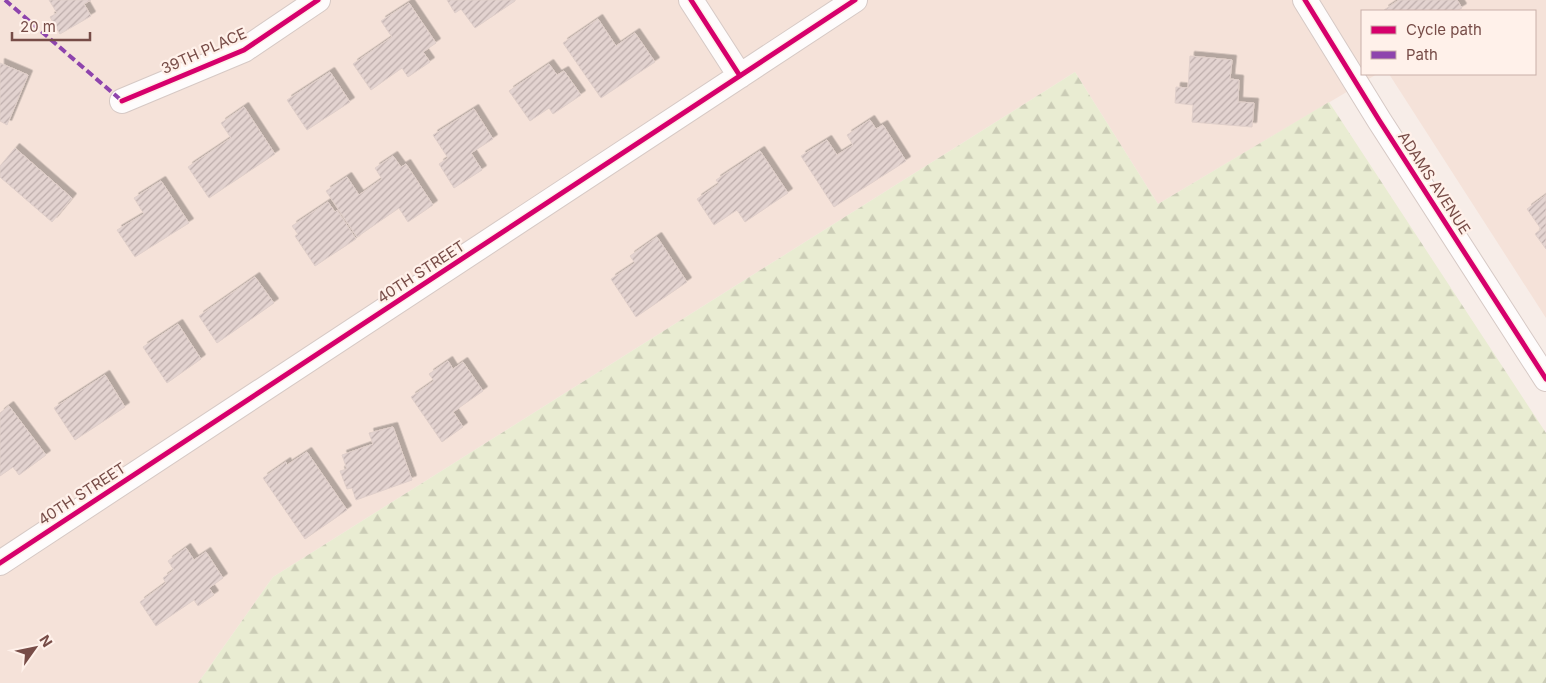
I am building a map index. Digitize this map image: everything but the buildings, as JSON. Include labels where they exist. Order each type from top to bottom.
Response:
[{"type":"street","name":"39TH PLACE","points":[[122,101],[244,50],[318,0]]},
{"type":"street","points":[[691,0],[740,76]]},
{"type":"street","name":"40TH STREET","points":[[0,563],[855,0]]},
{"type":"street","name":"ADAMS AVENUE","points":[[1305,0],[1379,120],[1546,379]]},
{"type":"shaded area","points":[[0,0],[1546,0],[1546,318],[1390,75],[1536,75],[1536,10],[1361,10],[1361,75],[1375,75],[1158,204],[1075,72],[273,577],[198,683],[0,683]]},
{"type":"green space","points":[[1075,72],[1158,204],[1329,102],[1546,433],[1546,683],[198,683],[273,577]]},
{"type":"marked path","points":[[5,0],[122,101]]},
{"type":"cycle path","points":[[122,101],[244,50],[318,0]]},
{"type":"cycle path","points":[[691,0],[740,76]]},
{"type":"cycle path","points":[[0,563],[855,0]]},
{"type":"cycle path","points":[[1305,0],[1379,120],[1546,379]]}]
